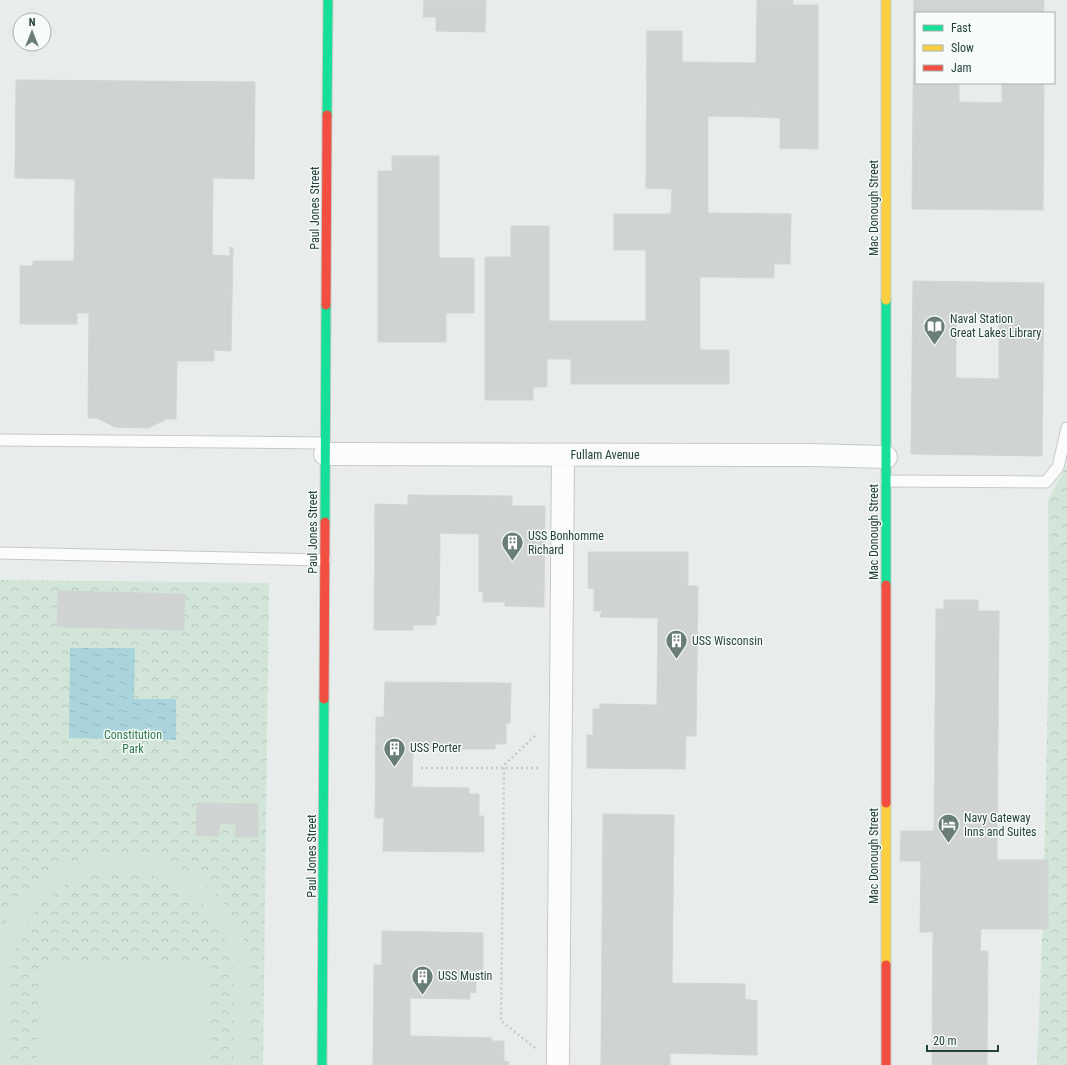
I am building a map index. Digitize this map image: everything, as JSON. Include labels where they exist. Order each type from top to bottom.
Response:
[{"type":"street","name":"Paul Jones Street","points":[[322,1065],[328,0]]},
{"type":"street","name":"Mac Donough Street","points":[[886,0],[886,1065]]},
{"type":"street","name":"Fullam Avenue","points":[[325,448],[563,454],[810,454],[886,457]]},
{"type":"street","points":[[558,1065],[563,454]]},
{"type":"lane","points":[[886,481],[1046,482],[1058,467],[1067,428]]},
{"type":"lane","points":[[0,440],[325,448]]},
{"type":"lane","points":[[0,554],[325,560]]},
{"type":"path","points":[[537,1050],[501,1021],[504,765],[561,711]]},
{"type":"path","points":[[421,768],[561,768]]},
{"type":"green space","points":[[1067,465],[1067,1065],[1037,1065],[1043,916],[1049,644],[1048,500]]},
{"type":"green space","name":"Constitution Park","points":[[0,580],[269,583],[263,1065],[0,1065]]},
{"type":"green space","points":[[111,852],[155,856],[196,875],[228,907],[246,944],[251,985],[251,1065],[233,1065],[234,972],[224,935],[203,904],[173,882],[137,871],[99,872],[65,885],[37,908],[17,939],[9,975],[8,1065],[0,1065],[0,938],[4,924],[30,888],[67,863]]},
{"type":"green space","points":[[38,962],[209,963],[208,1065],[37,1065]]},
{"type":"water","points":[[70,648],[135,648],[134,699],[176,699],[176,740],[69,738]]},
{"type":"building","points":[[424,0],[486,0],[485,32],[436,31],[436,17],[423,17]]},
{"type":"building","points":[[757,0],[793,0],[792,5],[818,5],[818,149],[780,148],[780,118],[755,117]]},
{"type":"building","points":[[914,0],[1044,0],[1044,12],[915,12],[915,84],[959,84],[959,102],[1002,103],[1002,84],[1044,84],[1043,210],[912,209]]},
{"type":"building","points":[[647,31],[682,31],[682,62],[756,63],[755,117],[708,116],[708,213],[791,214],[790,264],[774,264],[774,278],[646,276],[646,250],[614,250],[614,214],[671,214],[672,189],[646,188]]},
{"type":"building","points":[[16,80],[255,82],[254,179],[213,178],[212,255],[230,256],[230,247],[233,248],[231,351],[214,350],[214,361],[177,361],[176,419],[167,419],[148,428],[115,427],[97,418],[88,418],[89,313],[77,313],[77,324],[20,324],[20,266],[33,266],[33,261],[74,261],[75,179],[15,178]]},
{"type":"building","points":[[392,156],[439,156],[439,258],[474,258],[474,313],[446,313],[446,342],[378,342],[378,171],[392,171]]},
{"type":"building","points":[[511,226],[549,226],[549,321],[646,321],[646,276],[700,276],[700,350],[729,350],[729,384],[571,384],[571,359],[547,359],[547,387],[533,387],[533,400],[485,400],[485,257],[511,257]]},
{"type":"building","name":"Naval Station Great Lakes Library","points":[[913,281],[1044,283],[1042,456],[911,454]],"holes":[[[956,314],[999,314],[999,379],[956,378]]]},
{"type":"building","name":"USS Bonhomme Richard","points":[[408,495],[512,496],[512,506],[545,506],[544,607],[505,606],[505,602],[483,602],[483,592],[479,592],[479,534],[440,533],[439,616],[436,616],[436,625],[413,625],[413,630],[374,630],[375,504],[408,505]]},
{"type":"building","name":"USS Wisconsin","points":[[588,552],[688,552],[688,586],[698,586],[696,736],[686,736],[685,769],[587,768],[587,735],[593,735],[593,709],[600,709],[600,704],[657,705],[658,618],[600,617],[602,611],[594,611],[594,589],[588,588]]},
{"type":"building","points":[[58,591],[185,594],[184,630],[57,627]]},
{"type":"building","name":"Navy Gateway Inns and Suites","points":[[944,600],[978,600],[978,611],[999,611],[997,860],[1048,860],[1048,929],[981,929],[980,951],[988,951],[987,1065],[932,1065],[933,932],[920,932],[921,861],[900,861],[901,831],[934,831],[936,609],[944,609]]},
{"type":"building","name":"USS Porter","points":[[385,682],[511,683],[510,723],[506,723],[506,744],[495,744],[495,749],[413,749],[412,787],[469,788],[469,794],[479,794],[479,816],[484,816],[484,852],[383,851],[384,818],[375,818],[376,717],[384,717]]},
{"type":"building","points":[[197,803],[258,804],[258,837],[235,837],[236,824],[220,823],[219,836],[196,836]]},
{"type":"building","points":[[603,814],[674,815],[672,983],[745,984],[745,999],[757,1001],[757,1055],[670,1053],[670,1065],[601,1065]]},
{"type":"building","name":"USS Mustin","points":[[382,931],[483,933],[483,970],[476,970],[476,993],[470,992],[470,999],[410,998],[410,1036],[492,1038],[492,1041],[504,1041],[504,1061],[509,1062],[509,1065],[373,1065],[374,965],[382,965]]},
{"type":"traffic: fast","points":[[327,115],[328,0]]},
{"type":"traffic: fast","points":[[886,300],[886,585]]},
{"type":"traffic: fast","points":[[325,522],[326,305]]},
{"type":"traffic: fast","points":[[322,1065],[324,699]]},
{"type":"traffic: slow","points":[[886,0],[886,300]]},
{"type":"traffic: slow","points":[[886,803],[886,965]]},
{"type":"traffic: jam","points":[[326,305],[327,115]]},
{"type":"traffic: jam","points":[[324,699],[325,522]]},
{"type":"traffic: jam","points":[[886,585],[886,803]]},
{"type":"traffic: jam","points":[[886,965],[886,1065]]},
{"type":"place","name":"Naval Station Great Lakes Library","points":[[934,346]]},
{"type":"place","name":"USS Bonhomme Richard","points":[[512,562]]},
{"type":"place","name":"USS Wisconsin","points":[[677,660]]},
{"type":"place","name":"USS Porter","points":[[394,768]]},
{"type":"place","name":"Navy Gateway Inns and Suites","points":[[949,844]]},
{"type":"place","name":"USS Mustin","points":[[422,996]]}]
